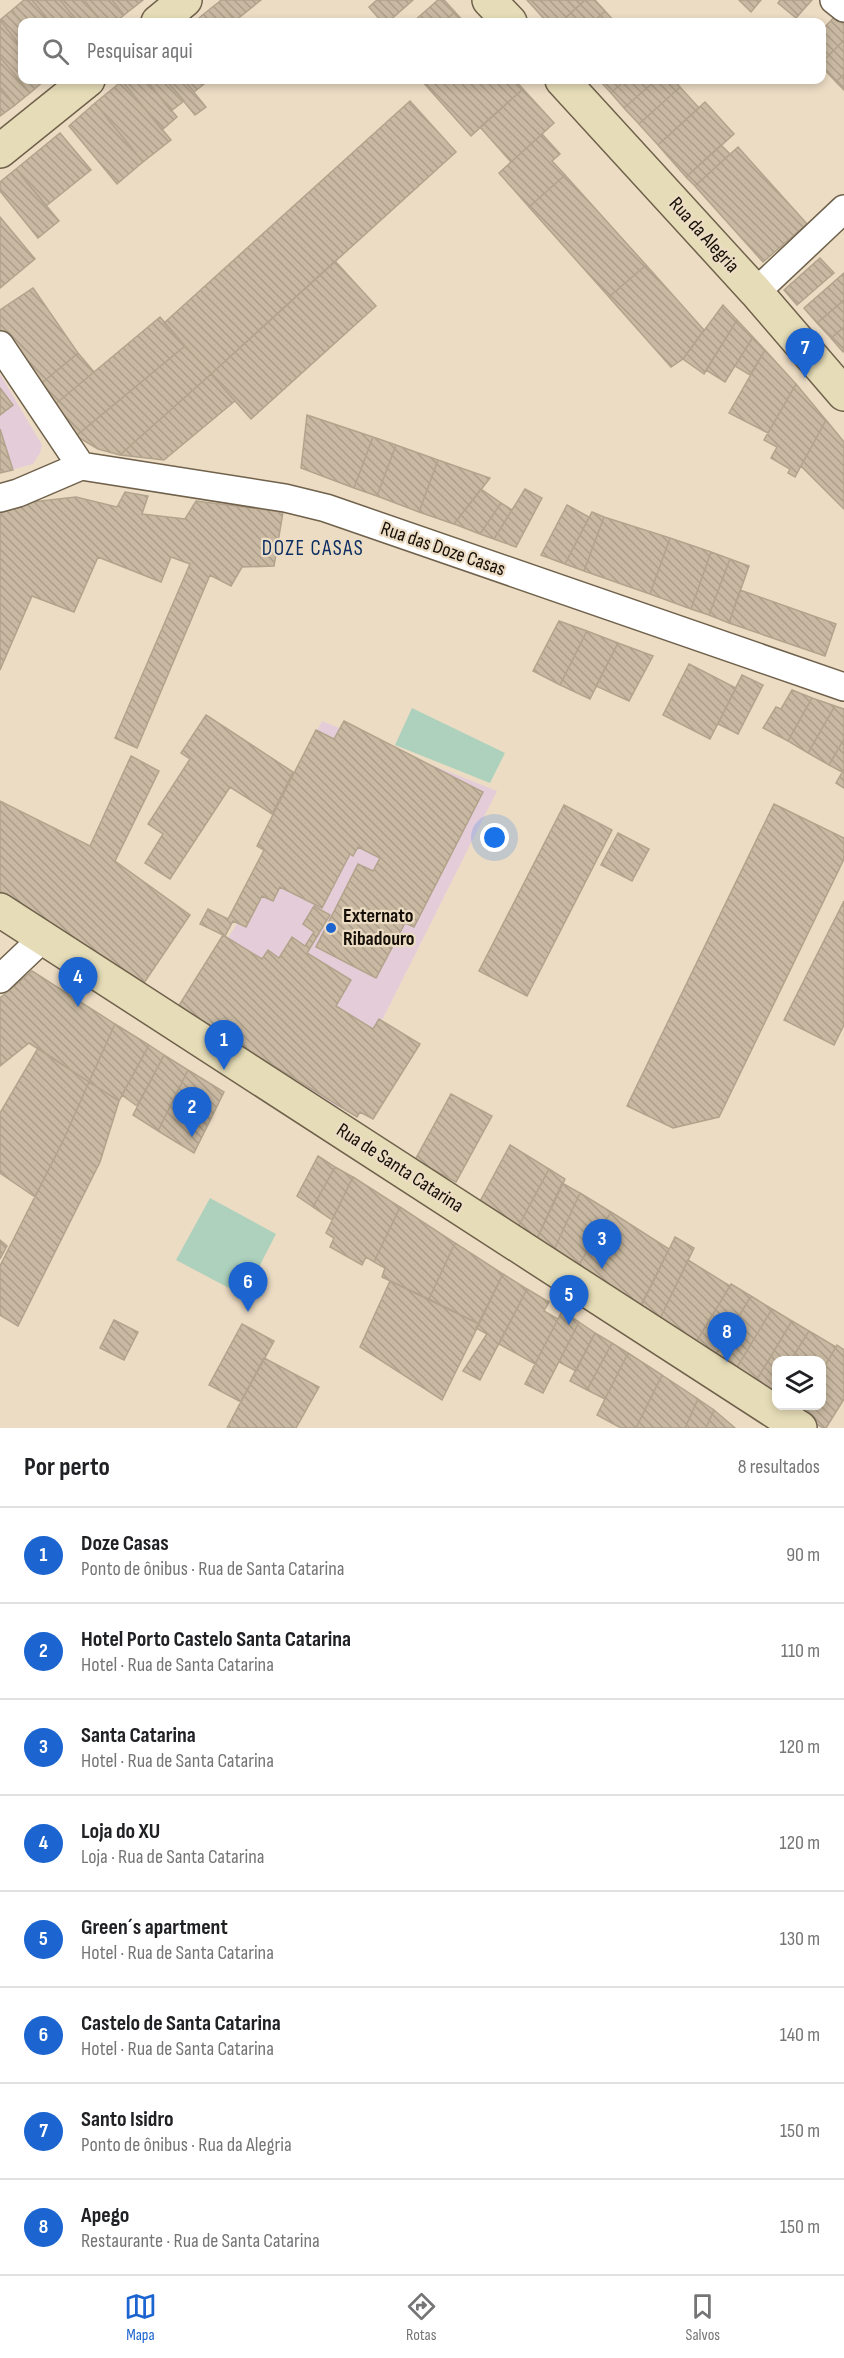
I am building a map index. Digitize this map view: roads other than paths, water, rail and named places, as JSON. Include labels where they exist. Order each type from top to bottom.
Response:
[{"type":"main road","points":[[163,18],[185,0]]},
{"type":"main road","points":[[489,0],[506,18]]},
{"type":"main road","points":[[0,151],[83,84]]},
{"type":"main road","name":"Rua da Alegria","points":[[566,84],[756,292],[844,394]]},
{"type":"main road","name":"Rua de Santa Catarina","points":[[0,910],[791,1425]]},
{"type":"street","points":[[834,0],[844,8]]},
{"type":"street","points":[[756,292],[844,209]]},
{"type":"street","points":[[0,345],[81,466],[29,489],[0,498]]},
{"type":"street","name":"Rua das Doze Casas","points":[[81,466],[285,498],[326,508],[844,687]]},
{"type":"street","points":[[0,979],[43,938]]},
{"type":"place","name":"Santo Isidro","points":[[805,378]]},
{"type":"place","name":"Externato Ribadouro","points":[[331,928]]},
{"type":"place","name":"Loja do XU","points":[[78,1007]]},
{"type":"place","name":"Doze Casas","points":[[224,1070]]},
{"type":"place","name":"Hotel Porto Castelo Santa Catarina","points":[[192,1137]]},
{"type":"place","name":"Santa Catarina","points":[[602,1269]]},
{"type":"place","name":"Castelo de Santa Catarina","points":[[248,1312]]},
{"type":"place","name":"Green´s apartment","points":[[569,1325]]},
{"type":"place","name":"Apego","points":[[727,1362]]},
{"type":"district","name":"DOZE CASAS","points":[[313,548]]}]
